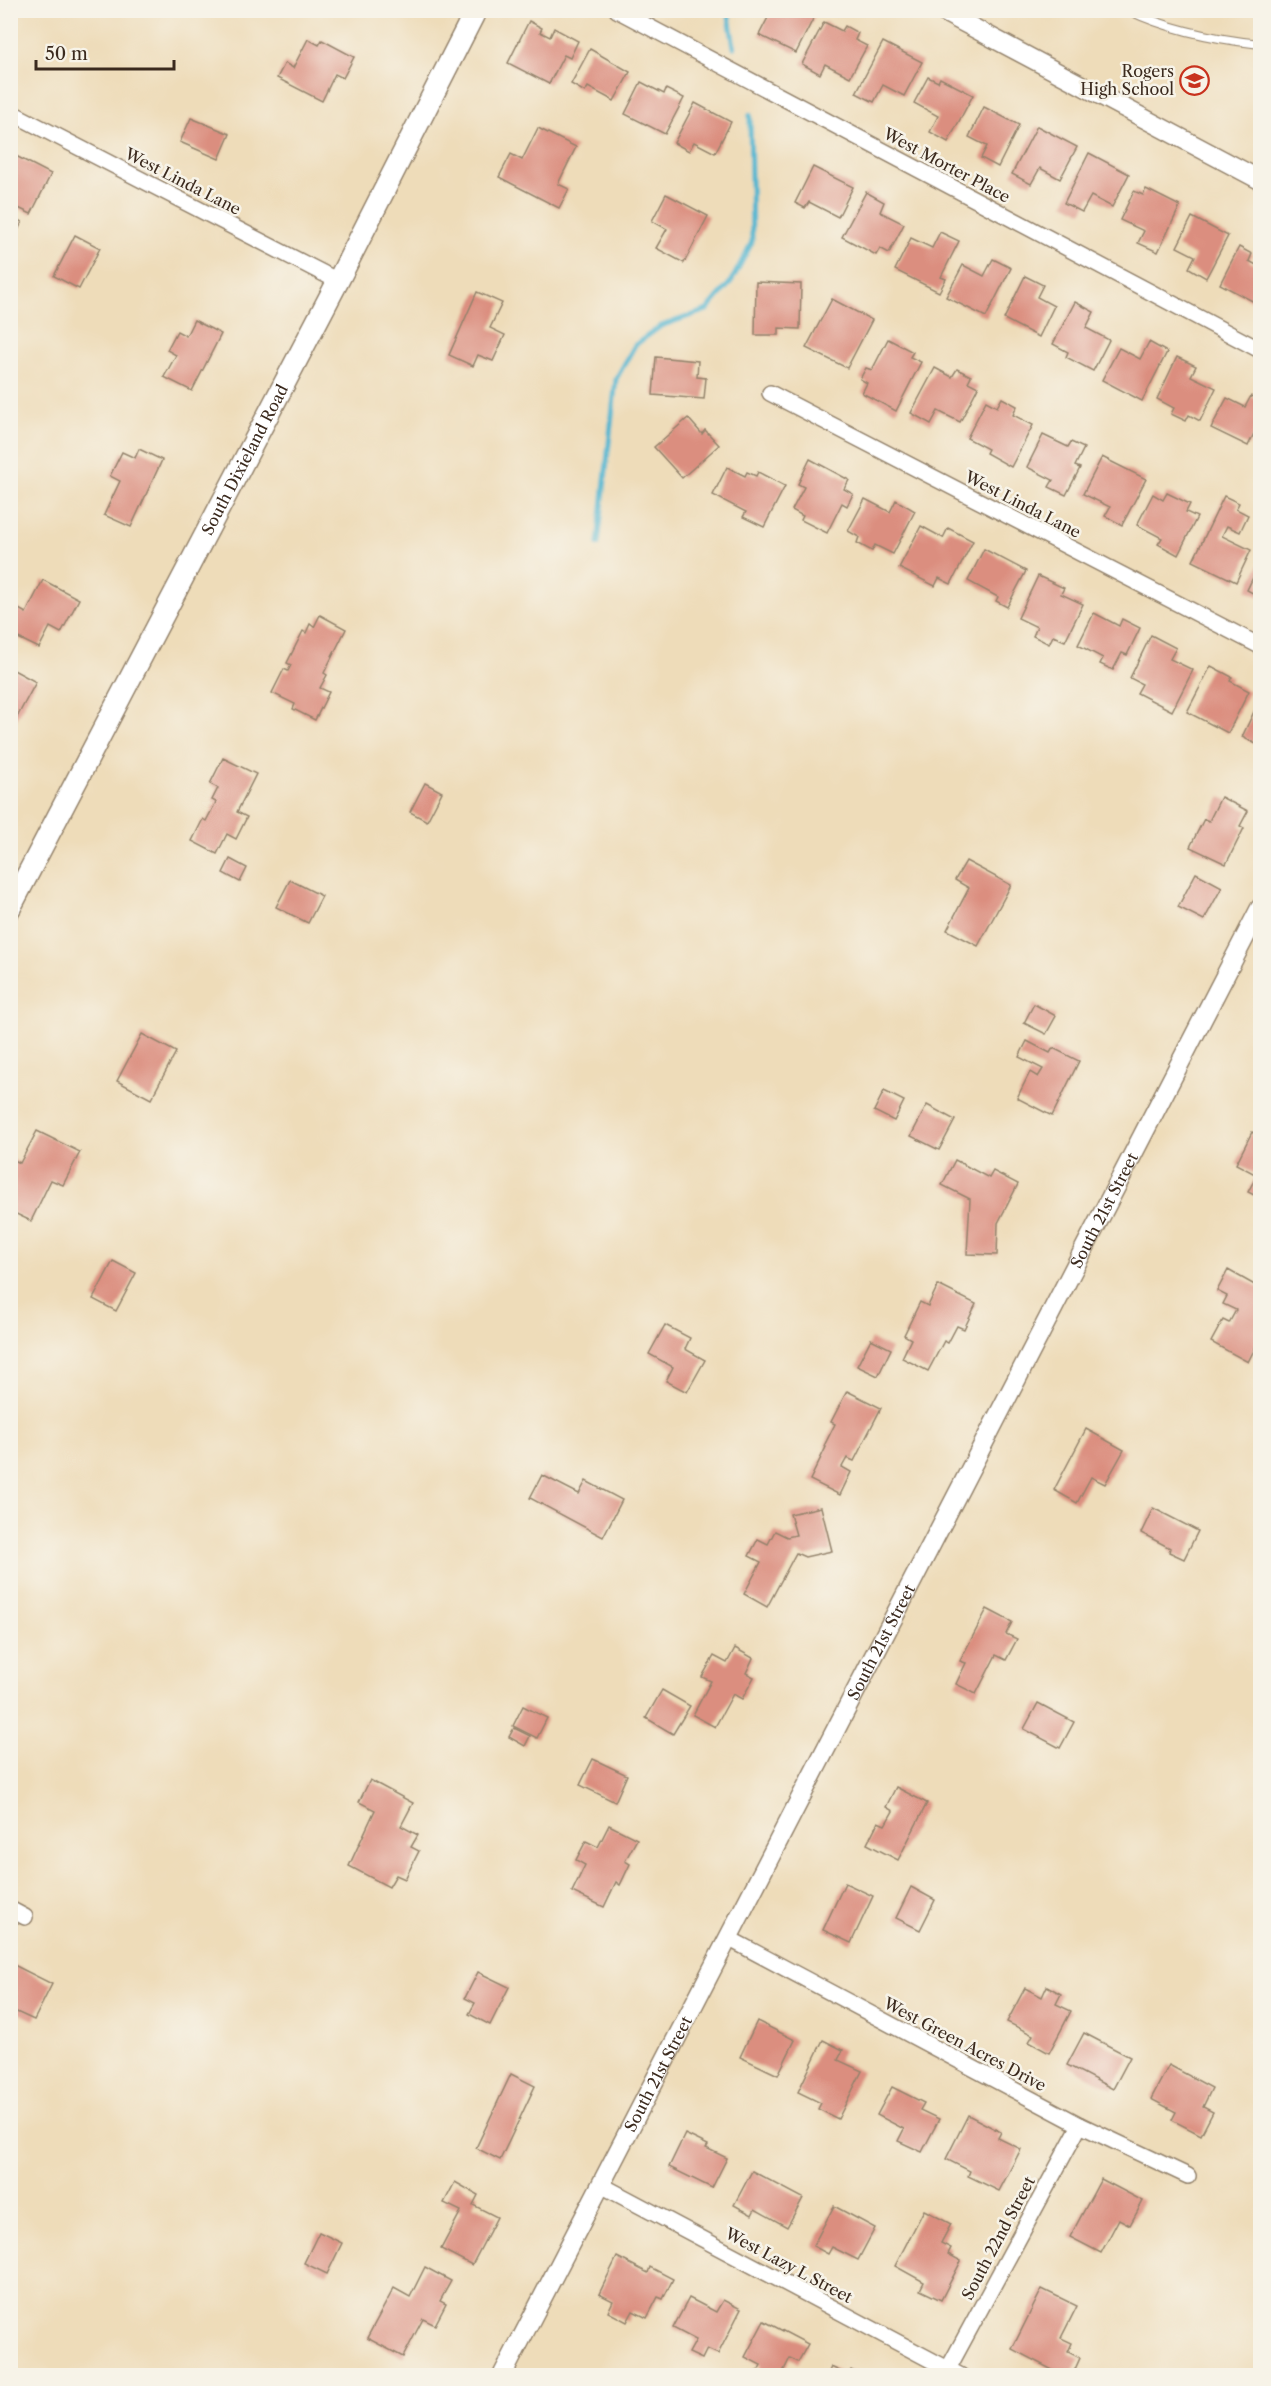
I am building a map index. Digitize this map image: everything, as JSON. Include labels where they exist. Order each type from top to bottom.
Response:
[{"type":"main road","name":"South Dixieland Road","points":[[10,908],[338,281],[476,10]]},
{"type":"street","name":"West Morter Place","points":[[617,10],[1260,350]]},
{"type":"street","points":[[940,10],[1260,180]]},
{"type":"street","name":"West Linda Lane","points":[[10,116],[18,116],[338,281]]},
{"type":"street","name":"West Linda Lane","points":[[770,393],[1260,646]]},
{"type":"street","name":"South 21st Street","points":[[502,2376],[1260,908]]},
{"type":"street","points":[[10,1909],[25,1917]]},
{"type":"street","name":"West Green Acres Drive","points":[[728,1938],[1080,2125],[1188,2176]]},
{"type":"street","name":"South 22nd Street","points":[[954,2372],[1080,2125]]},
{"type":"street","name":"West Lazy L Street","points":[[601,2185],[954,2372]]},
{"type":"lane","points":[[1128,10],[1175,29],[1260,44]]},
{"type":"building","points":[[772,10],[787,10],[796,15],[799,10],[810,10],[816,13],[796,53],[759,35]]},
{"type":"building","points":[[529,21],[542,28],[540,32],[550,37],[554,28],[578,41],[570,58],[564,55],[549,84],[508,63]]},
{"type":"building","points":[[824,22],[842,31],[845,26],[858,33],[855,40],[867,46],[850,77],[825,64],[820,74],[802,64]]},
{"type":"building","points":[[308,39],[319,45],[322,40],[354,57],[343,78],[335,74],[322,101],[277,78],[285,63],[293,68]]},
{"type":"building","points":[[883,42],[922,62],[904,96],[883,85],[874,102],[856,93]]},
{"type":"building","points":[[590,49],[630,72],[614,101],[588,87],[585,92],[571,84]]},
{"type":"building","points":[[928,77],[938,82],[940,78],[973,95],[948,142],[930,132],[938,116],[914,103]]},
{"type":"building","points":[[641,82],[664,94],[666,89],[684,98],[665,134],[625,114]]},
{"type":"building","points":[[695,103],[731,122],[715,153],[694,142],[689,151],[674,143]]},
{"type":"building","points":[[984,107],[1019,125],[998,167],[981,158],[987,146],[969,137]]},
{"type":"building","points":[[191,118],[230,134],[219,159],[180,142]]},
{"type":"building","points":[[1037,126],[1077,147],[1060,179],[1040,168],[1031,184],[1012,174]]},
{"type":"building","points":[[538,128],[576,147],[558,184],[569,189],[559,208],[499,177],[511,154],[522,160]]},
{"type":"building","points":[[1089,153],[1129,174],[1112,207],[1091,196],[1082,212],[1064,203]]},
{"type":"building","points":[[12,154],[51,174],[31,214],[10,204]]},
{"type":"building","points":[[813,167],[853,187],[838,217],[809,202],[805,208],[795,203]]},
{"type":"building","points":[[1146,189],[1180,206],[1158,252],[1138,243],[1144,231],[1120,220],[1134,191],[1143,195]]},
{"type":"building","points":[[866,192],[884,202],[880,212],[904,224],[889,253],[880,248],[876,255],[842,237]]},
{"type":"building","points":[[666,194],[708,216],[684,263],[656,248],[667,229],[652,221]]},
{"type":"building","points":[[10,216],[22,222],[14,238],[10,236]]},
{"type":"building","points":[[1192,217],[1228,236],[1206,278],[1189,268],[1195,256],[1177,247]]},
{"type":"building","points":[[940,232],[959,241],[941,277],[946,279],[939,292],[895,270],[911,238],[932,248]]},
{"type":"building","points":[[75,235],[100,248],[79,289],[54,276]]},
{"type":"building","points":[[1239,247],[1252,254],[1249,261],[1260,267],[1260,305],[1220,284]]},
{"type":"building","points":[[993,259],[1011,268],[986,317],[946,297],[963,265],[984,276]]},
{"type":"building","points":[[1025,276],[1043,285],[1037,297],[1054,306],[1039,337],[1004,319]]},
{"type":"building","points":[[756,282],[801,284],[800,329],[779,328],[779,335],[755,335]]},
{"type":"building","points":[[477,292],[502,303],[490,328],[505,335],[493,361],[478,355],[473,366],[449,355]]},
{"type":"building","points":[[832,299],[872,320],[847,368],[806,348]]},
{"type":"building","points":[[1075,302],[1094,312],[1086,328],[1109,340],[1093,371],[1066,357],[1068,352],[1053,344]]},
{"type":"building","points":[[194,320],[221,334],[192,391],[164,377],[176,355],[167,350],[177,331],[186,336]]},
{"type":"building","points":[[888,339],[913,352],[910,357],[921,362],[896,411],[862,393],[867,383],[860,379],[866,368],[872,370]]},
{"type":"building","points":[[1149,342],[1167,352],[1142,401],[1102,380],[1119,348],[1140,359]]},
{"type":"building","points":[[656,357],[698,361],[697,377],[706,378],[704,399],[653,395]]},
{"type":"building","points":[[1177,357],[1196,366],[1191,376],[1216,388],[1200,421],[1189,415],[1186,421],[1171,414],[1174,408],[1157,399]]},
{"type":"building","points":[[935,368],[952,377],[957,369],[971,376],[968,382],[978,387],[960,422],[938,411],[931,424],[911,413]]},
{"type":"building","points":[[1251,396],[1260,402],[1260,421],[1248,446],[1211,428],[1227,398],[1245,407]]},
{"type":"building","points":[[1002,398],[1017,406],[1013,415],[1033,425],[1011,467],[986,453],[988,449],[967,438],[986,401],[997,407]]},
{"type":"building","points":[[688,418],[702,434],[705,430],[719,445],[682,478],[654,447]]},
{"type":"building","points":[[1043,435],[1068,447],[1071,442],[1084,448],[1075,466],[1080,468],[1066,495],[1049,487],[1053,480],[1027,467]]},
{"type":"building","points":[[139,449],[162,460],[131,527],[104,515],[120,481],[110,476],[122,452],[135,458]]},
{"type":"building","points":[[1102,457],[1146,479],[1122,525],[1105,516],[1110,507],[1083,494]]},
{"type":"building","points":[[810,459],[849,480],[844,489],[853,494],[847,506],[842,503],[827,533],[801,520],[803,516],[792,510],[804,487],[798,484]]},
{"type":"building","points":[[727,467],[745,476],[747,472],[756,476],[758,472],[785,486],[764,527],[743,517],[746,512],[713,495]]},
{"type":"building","points":[[1167,493],[1190,504],[1186,512],[1197,517],[1178,555],[1158,544],[1162,538],[1137,525],[1153,494],[1163,500]]},
{"type":"building","points":[[1224,496],[1239,503],[1236,509],[1248,515],[1240,532],[1227,526],[1222,536],[1251,550],[1236,582],[1193,561]]},
{"type":"building","points":[[865,499],[890,512],[896,500],[915,511],[893,554],[875,545],[872,551],[857,543],[859,537],[848,531]]},
{"type":"building","points":[[921,526],[943,538],[948,528],[973,541],[951,584],[939,578],[935,586],[899,568]]},
{"type":"building","points":[[984,549],[1026,571],[1007,607],[996,601],[998,597],[968,581]]},
{"type":"building","points":[[1260,563],[1260,597],[1247,590]]},
{"type":"building","points":[[1038,576],[1064,588],[1061,594],[1083,604],[1065,641],[1053,636],[1049,644],[1033,636],[1037,627],[1018,618]]},
{"type":"building","points":[[43,580],[79,599],[61,633],[50,627],[39,648],[10,634],[10,621],[17,608],[26,613]]},
{"type":"building","points":[[1094,613],[1119,626],[1122,619],[1140,628],[1127,655],[1122,653],[1113,670],[1100,664],[1103,658],[1078,645]]},
{"type":"building","points":[[320,615],[346,629],[324,673],[327,675],[320,688],[329,692],[315,720],[293,709],[295,704],[272,693],[284,669],[288,671],[291,665],[287,663],[303,631],[306,633],[310,624],[314,627]]},
{"type":"building","points":[[1151,635],[1176,648],[1170,659],[1193,670],[1172,711],[1137,693],[1142,684],[1130,678]]},
{"type":"building","points":[[1211,666],[1232,677],[1230,681],[1249,691],[1228,733],[1187,712]]},
{"type":"building","points":[[10,668],[36,682],[10,730]]},
{"type":"building","points":[[1260,699],[1260,746],[1242,737]]},
{"type":"building","points":[[223,758],[256,774],[237,812],[247,817],[236,839],[227,834],[217,854],[192,841],[203,819],[206,821],[216,802],[212,800],[218,788],[210,784]]},
{"type":"building","points":[[425,783],[442,792],[427,821],[410,812]]},
{"type":"building","points":[[1221,797],[1248,811],[1240,826],[1244,828],[1226,864],[1190,847],[1204,819],[1209,821]]},
{"type":"building","points":[[230,859],[247,868],[240,882],[223,873]]},
{"type":"building","points":[[966,861],[1011,885],[978,946],[947,930],[969,888],[955,880]]},
{"type":"building","points":[[1196,873],[1222,887],[1204,920],[1178,907]]},
{"type":"building","points":[[290,880],[322,896],[308,923],[276,907]]},
{"type":"building","points":[[1034,1004],[1056,1016],[1046,1034],[1024,1023]]},
{"type":"building","points":[[142,1034],[176,1052],[151,1099],[117,1081]]},
{"type":"building","points":[[1027,1041],[1050,1053],[1053,1048],[1079,1061],[1052,1116],[1017,1098],[1030,1072],[1038,1077],[1043,1069],[1019,1057]]},
{"type":"building","points":[[1260,1088],[1260,1104],[1254,1101]]},
{"type":"building","points":[[884,1091],[904,1101],[894,1121],[874,1111]]},
{"type":"building","points":[[927,1105],[955,1120],[939,1150],[911,1136]]},
{"type":"building","points":[[37,1131],[80,1152],[63,1185],[51,1180],[31,1221],[10,1211],[10,1158],[20,1163]]},
{"type":"building","points":[[1252,1132],[1260,1137],[1260,1198],[1248,1192],[1257,1175],[1236,1164]]},
{"type":"building","points":[[955,1160],[989,1178],[993,1171],[1018,1184],[998,1223],[997,1255],[967,1254],[970,1199],[942,1185]]},
{"type":"building","points":[[113,1261],[136,1273],[116,1311],[93,1299]]},
{"type":"building","points":[[1228,1270],[1260,1288],[1260,1338],[1248,1362],[1211,1342],[1223,1320],[1229,1323],[1236,1310],[1223,1304],[1227,1296],[1217,1291]]},
{"type":"building","points":[[938,1285],[976,1304],[964,1329],[957,1326],[948,1343],[944,1341],[928,1371],[902,1358],[911,1339],[904,1335],[920,1302],[928,1306]]},
{"type":"building","points":[[665,1325],[690,1338],[685,1349],[705,1360],[687,1392],[666,1381],[673,1367],[649,1354]]},
{"type":"building","points":[[871,1339],[891,1349],[878,1376],[857,1366]]},
{"type":"building","points":[[847,1391],[881,1408],[854,1461],[847,1458],[842,1467],[851,1472],[840,1495],[810,1480],[835,1424],[831,1422]]},
{"type":"building","points":[[1086,1429],[1124,1450],[1105,1484],[1091,1477],[1077,1503],[1054,1490]]},
{"type":"building","points":[[542,1475],[579,1494],[586,1481],[622,1500],[603,1537],[530,1498]]},
{"type":"building","points":[[821,1507],[832,1551],[805,1557],[796,1553],[767,1607],[744,1594],[761,1562],[749,1556],[758,1539],[768,1544],[775,1531],[787,1537],[796,1535],[790,1514]]},
{"type":"building","points":[[1153,1508],[1198,1531],[1184,1559],[1169,1552],[1170,1548],[1141,1533]]},
{"type":"building","points":[[987,1609],[1012,1622],[1006,1634],[1017,1639],[1006,1660],[996,1655],[976,1694],[956,1684],[966,1663],[960,1661]]},
{"type":"building","points":[[735,1648],[753,1658],[746,1673],[754,1677],[742,1699],[733,1694],[715,1727],[693,1715],[711,1681],[702,1677],[714,1656],[727,1663]]},
{"type":"building","points":[[662,1690],[690,1706],[673,1734],[646,1718]]},
{"type":"building","points":[[1038,1703],[1074,1722],[1060,1748],[1024,1729]]},
{"type":"building","points":[[523,1706],[547,1718],[537,1738],[513,1726]]},
{"type":"building","points":[[514,1728],[530,1736],[525,1746],[509,1737]]},
{"type":"building","points":[[593,1759],[627,1775],[615,1802],[580,1785]]},
{"type":"building","points":[[370,1780],[413,1803],[401,1826],[418,1835],[411,1847],[419,1851],[405,1879],[396,1875],[389,1887],[349,1866],[375,1810],[359,1802]]},
{"type":"building","points":[[896,1787],[927,1803],[898,1860],[867,1844],[878,1822],[885,1825],[893,1811],[886,1807]]},
{"type":"building","points":[[609,1825],[637,1839],[625,1861],[630,1864],[620,1885],[616,1882],[604,1907],[572,1892],[585,1865],[576,1860],[586,1841],[598,1847]]},
{"type":"building","points":[[845,1883],[873,1896],[851,1943],[823,1930]]},
{"type":"building","points":[[911,1887],[935,1900],[920,1930],[896,1918]]},
{"type":"building","points":[[10,1963],[52,1984],[34,2020],[10,2009]]},
{"type":"building","points":[[478,1972],[509,1987],[490,2025],[469,2014],[475,2003],[465,1998]]},
{"type":"building","points":[[1047,1986],[1061,1994],[1056,2004],[1071,2011],[1049,2053],[1029,2042],[1033,2035],[1007,2022],[1025,1988],[1042,1997]]},
{"type":"building","points":[[757,2021],[795,2040],[778,2075],[740,2057]]},
{"type":"building","points":[[1084,2033],[1130,2057],[1113,2089],[1067,2065]]},
{"type":"building","points":[[823,2040],[843,2050],[838,2060],[862,2071],[838,2119],[818,2109],[821,2103],[798,2092]]},
{"type":"building","points":[[1169,2065],[1212,2088],[1203,2107],[1213,2112],[1201,2135],[1172,2120],[1176,2112],[1151,2099]]},
{"type":"building","points":[[511,2074],[535,2086],[500,2160],[476,2148]]},
{"type":"building","points":[[892,2087],[924,2103],[920,2110],[939,2119],[922,2152],[898,2141],[904,2129],[877,2115]]},
{"type":"building","points":[[968,2115],[1001,2132],[998,2138],[1021,2149],[999,2191],[968,2176],[970,2171],[946,2159]]},
{"type":"building","points":[[685,2134],[708,2145],[706,2148],[727,2158],[712,2188],[669,2167]]},
{"type":"building","points":[[752,2171],[803,2198],[787,2227],[755,2209],[752,2215],[734,2205]]},
{"type":"building","points":[[1101,2179],[1143,2201],[1130,2225],[1119,2219],[1101,2253],[1070,2237]]},
{"type":"building","points":[[455,2182],[478,2195],[473,2205],[497,2217],[472,2265],[441,2249],[461,2211],[444,2203]]},
{"type":"building","points":[[834,2206],[875,2228],[858,2260],[832,2247],[828,2254],[813,2246]]},
{"type":"building","points":[[924,2210],[951,2224],[941,2243],[951,2248],[948,2254],[961,2261],[941,2300],[920,2290],[924,2282],[895,2266]]},
{"type":"building","points":[[319,2232],[342,2243],[327,2274],[304,2263]]},
{"type":"building","points":[[617,2257],[648,2273],[650,2267],[673,2279],[663,2299],[658,2297],[647,2318],[633,2311],[627,2322],[608,2312],[613,2301],[599,2294]]},
{"type":"building","points":[[425,2267],[451,2281],[440,2301],[446,2304],[435,2325],[423,2319],[403,2357],[367,2338],[394,2288],[410,2297]]},
{"type":"building","points":[[1042,2289],[1077,2306],[1061,2338],[1072,2343],[1068,2352],[1080,2358],[1072,2376],[1064,2376],[1012,2349]]},
{"type":"building","points":[[689,2298],[716,2312],[723,2300],[741,2309],[718,2354],[707,2349],[702,2359],[689,2353],[696,2340],[673,2328]]},
{"type":"building","points":[[764,2321],[808,2344],[798,2362],[790,2358],[781,2376],[766,2376],[758,2371],[761,2365],[745,2357]]},
{"type":"building","points":[[831,2367],[848,2375],[851,2370],[862,2376],[827,2376]]},
{"type":"waterway","points":[[728,10],[734,47]]},
{"type":"waterway","points":[[598,544],[616,379],[635,345],[661,326],[707,310],[731,282],[752,242],[750,115]]},
{"type":"place","name":"Rogers High School","points":[[1195,80]]}]
